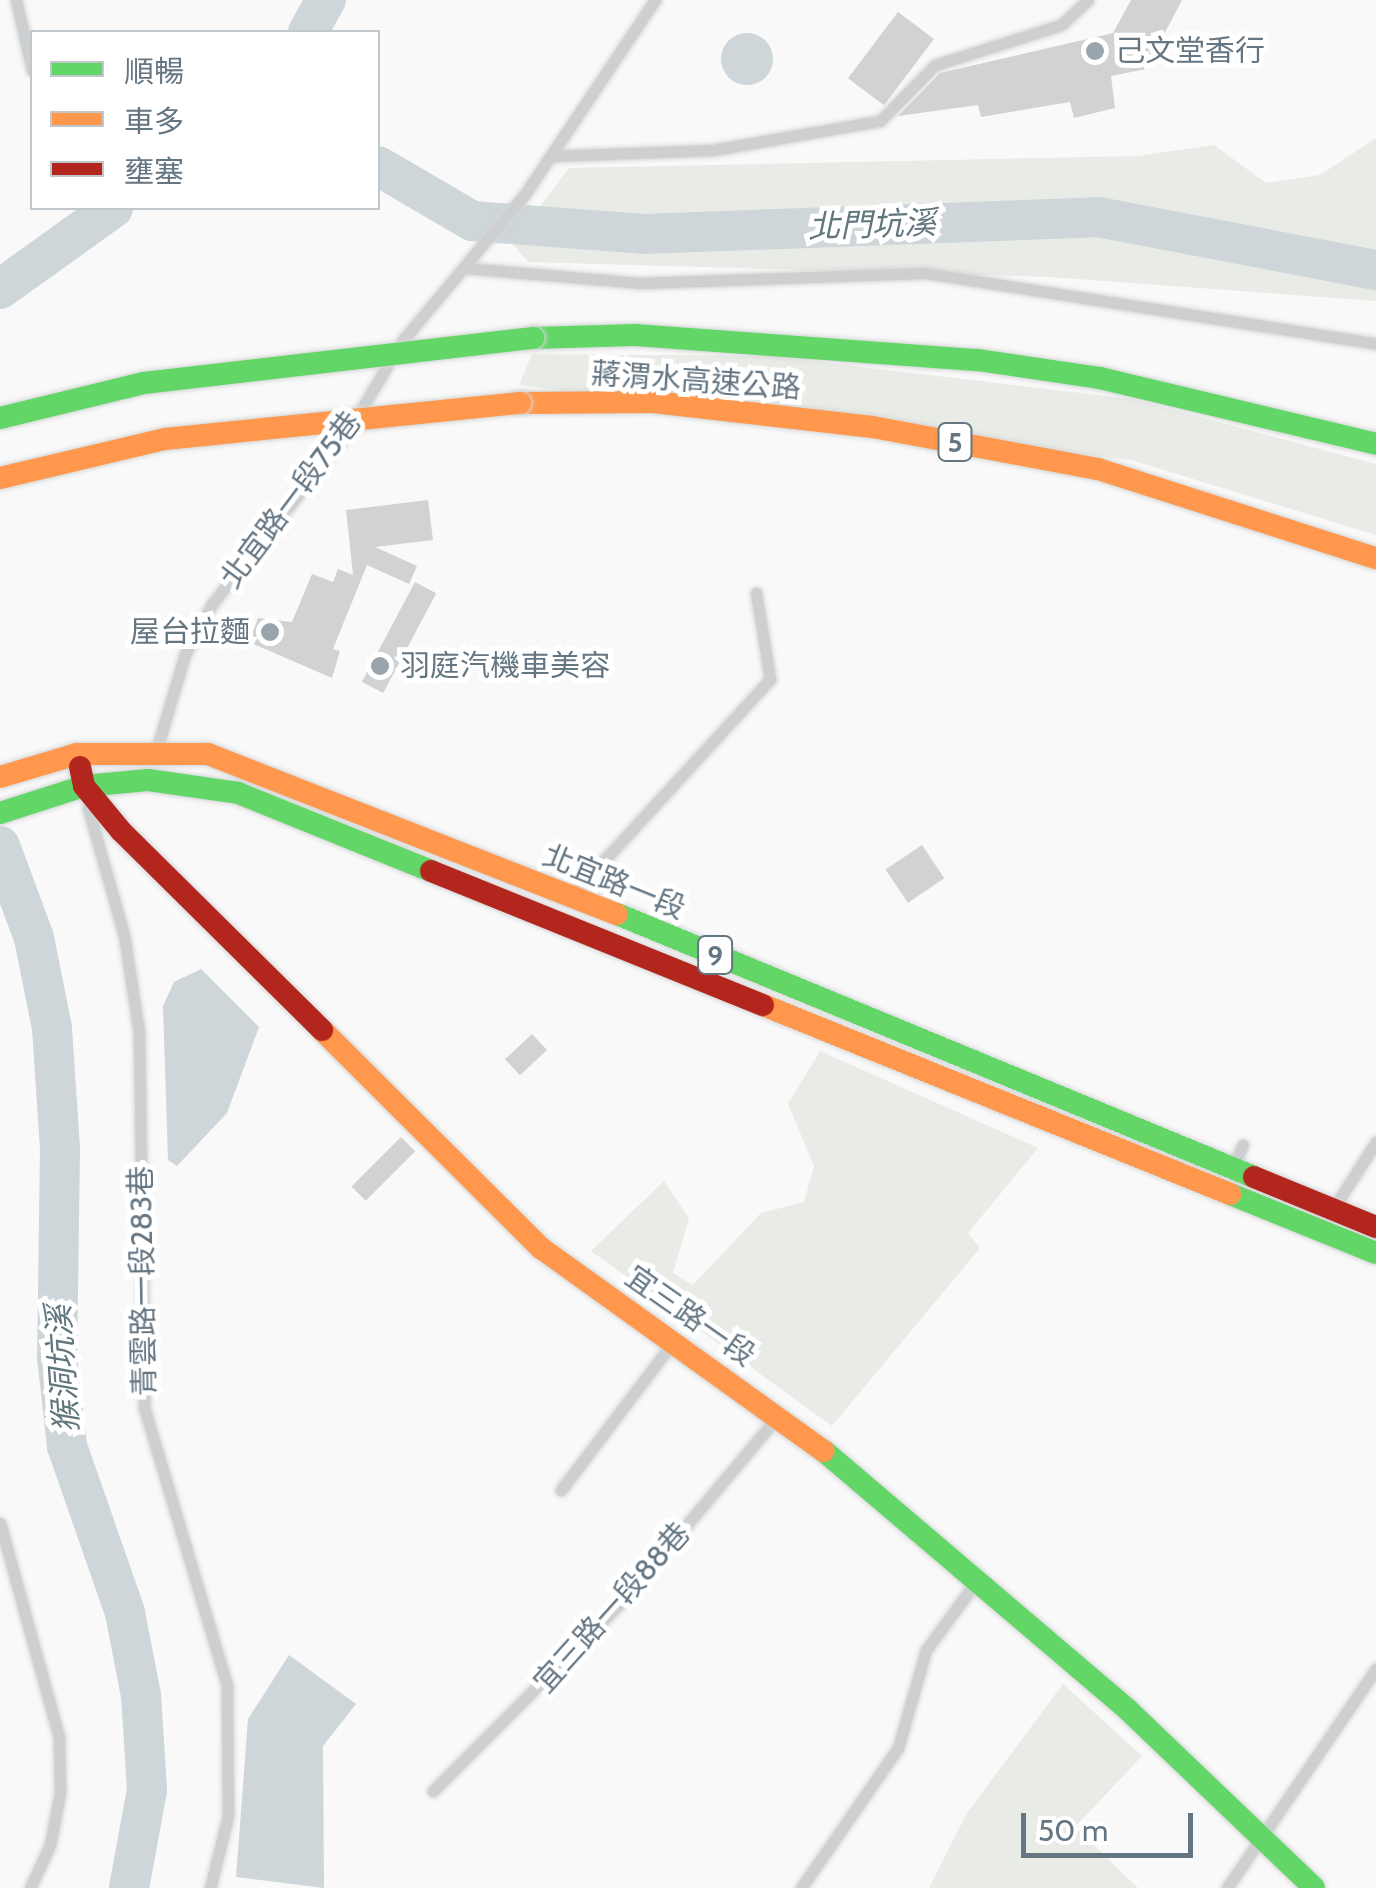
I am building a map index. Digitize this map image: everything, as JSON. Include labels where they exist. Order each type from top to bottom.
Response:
[{"type":"main road","name":"蔣渭水高速公路","points":[[0,418],[144,383],[532,338],[635,335],[978,360],[1100,378],[1376,444]]},
{"type":"main road","name":"蔣渭水高速公路","points":[[0,478],[165,439],[402,411],[652,402],[872,427],[1098,469],[1376,558]]},
{"type":"main road","name":"北宜路一段","points":[[0,777],[78,754],[156,748],[208,754],[346,803],[1376,1227]]},
{"type":"main road","points":[[78,754],[84,786]]},
{"type":"main road","name":"北宜路一段","points":[[0,812],[84,786],[148,780],[238,793],[1376,1253]]},
{"type":"main road","name":"宜三路一段","points":[[84,786],[541,1248],[672,1343],[780,1414],[977,1579],[1314,1888]]},
{"type":"lane","points":[[16,0],[30,61]]},
{"type":"lane","points":[[552,156],[654,0]]},
{"type":"lane","points":[[552,156],[713,150],[880,121],[935,65],[1061,25],[1088,0]]},
{"type":"lane","name":"北宜路一段75巷","points":[[148,780],[184,654],[212,604],[348,431],[413,322],[465,268],[552,156]]},
{"type":"lane","points":[[465,268],[640,283],[925,272],[1376,344]]},
{"type":"lane","points":[[570,898],[770,679],[756,593]]},
{"type":"lane","name":"青雲路一段283巷","points":[[84,786],[124,936],[139,1032],[144,1408],[227,1686],[228,1816],[210,1888]]},
{"type":"lane","points":[[1320,1231],[1376,1142]]},
{"type":"lane","points":[[1232,1168],[1243,1145]]},
{"type":"lane","points":[[561,1490],[672,1343]]},
{"type":"lane","name":"宜三路一段88巷","points":[[433,1791],[628,1596],[780,1414]]},
{"type":"lane","points":[[0,1524],[58,1737],[54,1828],[30,1888]]},
{"type":"lane","points":[[801,1888],[898,1748],[926,1650],[977,1579]]},
{"type":"lane","points":[[1227,1888],[1264,1841],[1376,1669]]},
{"type":"shaded area","points":[[747,33],[765,41],[773,59],[765,77],[747,85],[729,77],[721,59],[729,41]]},
{"type":"shaded area","points":[[1376,138],[1376,301],[1049,277],[528,262],[512,243],[569,168],[1138,156],[1214,145],[1266,183],[1320,175]]},
{"type":"shaded area","points":[[532,354],[767,356],[1132,399],[1376,464],[1376,535],[1131,460],[519,385]]},
{"type":"shaded area","points":[[201,969],[259,1027],[227,1113],[177,1166],[168,1160],[163,1006],[174,982]]},
{"type":"shaded area","points":[[820,1051],[1038,1148],[968,1233],[980,1248],[832,1426],[591,1251],[664,1181],[689,1218],[673,1273],[693,1285],[761,1213],[804,1202],[814,1166],[788,1104]]},
{"type":"shaded area","points":[[289,1655],[356,1704],[323,1746],[324,1888],[236,1877],[248,1719]]},
{"type":"shaded area","points":[[1063,1684],[1142,1756],[1075,1827],[1138,1888],[929,1888],[967,1813]]},
{"type":"building","name":"己文堂香行","points":[[1131,0],[1182,0],[1146,69],[1111,76],[1115,108],[1074,118],[1070,102],[981,117],[978,105],[898,116],[940,73],[1113,33]]},
{"type":"building","points":[[898,12],[934,39],[884,105],[848,78]]},
{"type":"building","points":[[428,500],[433,540],[375,547],[417,566],[409,584],[367,565],[333,649],[340,651],[332,678],[249,642],[258,618],[292,622],[312,574],[333,582],[338,569],[353,575],[346,510]]},
{"type":"building","points":[[415,582],[436,593],[383,693],[362,682]]},
{"type":"building","points":[[922,845],[944,878],[908,903],[886,870]]},
{"type":"building","points":[[532,1034],[547,1050],[520,1075],[505,1059]]},
{"type":"building","points":[[401,1137],[415,1151],[366,1201],[352,1186]]},
{"type":"waterway","name":"猴洞坑溪","points":[[309,30],[326,0]]},
{"type":"waterway","name":"北門坑溪","points":[[380,167],[472,221],[643,234],[1098,217],[1376,270]]},
{"type":"waterway","name":"猴洞坑溪","points":[[0,289],[110,210]]},
{"type":"waterway","name":"猴洞坑溪","points":[[0,846],[34,938],[52,1028],[60,1149],[57,1357],[67,1446],[125,1613],[141,1695],[147,1790],[129,1888]]},
{"type":"traffic: fast","points":[[533,338],[635,335],[978,360],[1100,378],[1376,444]]},
{"type":"traffic: fast","points":[[0,418],[144,383],[533,338]]},
{"type":"traffic: fast","points":[[0,813],[84,786],[148,780],[238,793],[431,871]]},
{"type":"traffic: fast","points":[[617,914],[1254,1177]]},
{"type":"traffic: fast","points":[[1230,1194],[1376,1253]]},
{"type":"traffic: fast","points":[[824,1451],[1128,1710],[1314,1888]]},
{"type":"traffic: slow","points":[[520,403],[653,402],[873,427],[1098,469],[1376,558]]},
{"type":"traffic: slow","points":[[0,478],[165,439],[520,403]]},
{"type":"traffic: slow","points":[[0,777],[77,754],[208,754],[617,914]]},
{"type":"traffic: slow","points":[[763,1005],[1230,1194]]},
{"type":"traffic: slow","points":[[322,1030],[541,1248],[824,1451]]},
{"type":"traffic: jam","points":[[80,767],[84,786],[121,831],[322,1030]]},
{"type":"traffic: jam","points":[[431,871],[763,1005]]},
{"type":"traffic: jam","points":[[1254,1177],[1376,1227]]},
{"type":"place","name":"己文堂香行","points":[[1095,51]]},
{"type":"place","name":"屋台拉麵","points":[[270,632]]},
{"type":"place","name":"羽庭汽機車美容","points":[[380,666]]}]
